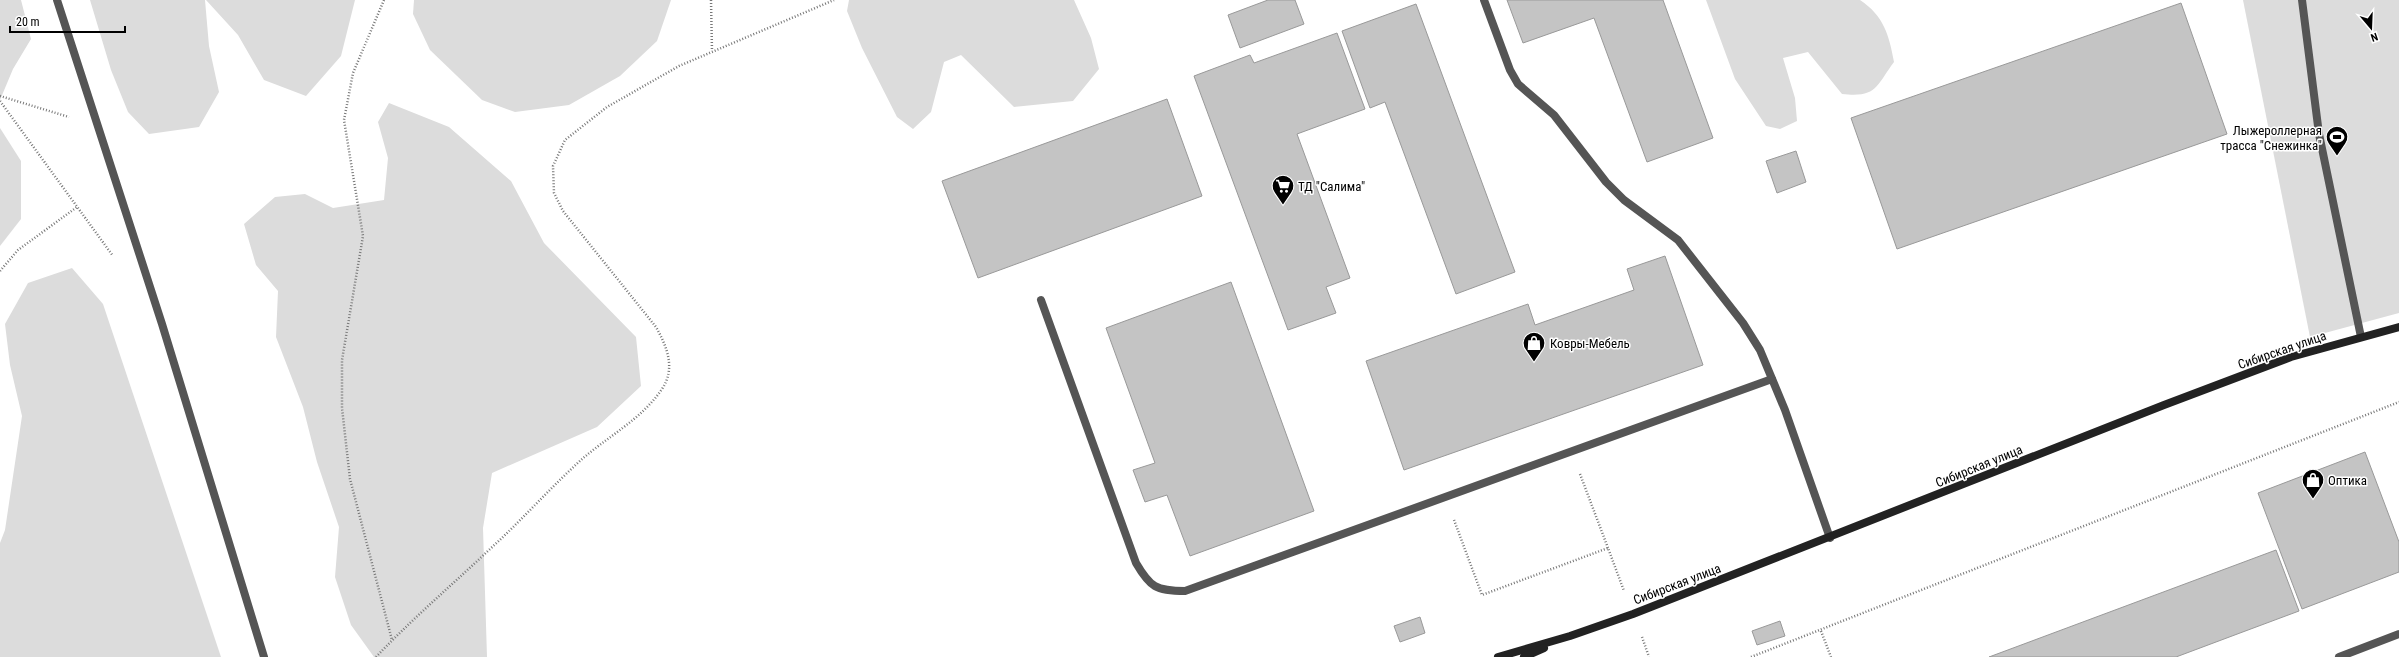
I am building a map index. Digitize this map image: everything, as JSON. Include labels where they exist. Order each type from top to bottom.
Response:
[{"type":"street","name":"Сибирская улица","points":[[1498,657],[1570,636],[1633,614],[1830,538],[2164,405],[2292,357],[2399,327]]},
{"type":"street","name":"Сибирская улица","points":[[1524,657],[1570,636]]},
{"type":"lane","points":[[57,0],[98,125],[264,657]]},
{"type":"lane","points":[[1484,0],[1510,70],[1518,84],[1554,115],[1606,182],[1624,200],[1678,240],[1743,323],[1760,350],[1772,379],[1830,538]]},
{"type":"lane","points":[[2302,0],[2319,134],[2361,337]]},
{"type":"lane","points":[[1040,300],[1136,563],[1146,581],[1164,591],[1185,591],[1772,379]]},
{"type":"lane","points":[[2339,657],[2399,634]]},
{"type":"path","points":[[384,0],[353,73],[344,120],[363,236],[342,360],[342,408],[350,478],[392,640]]},
{"type":"path","points":[[711,0],[712,52]]},
{"type":"path","points":[[376,657],[392,640],[492,548],[554,485],[598,444],[638,415],[663,388],[670,366],[666,345],[656,327],[563,211],[554,193],[553,166],[565,140],[607,107],[679,66],[834,0]]},
{"type":"path","points":[[0,96],[98,125]]},
{"type":"path","points":[[0,101],[117,262]]},
{"type":"path","points":[[0,271],[18,250],[77,206]]},
{"type":"path","points":[[1751,657],[1821,631],[2399,402]]},
{"type":"path","points":[[1572,452],[1649,657]]},
{"type":"path","points":[[1445,497],[1482,595],[1608,548]]},
{"type":"path","points":[[1821,631],[1831,657]]},
{"type":"shaded area","points":[[0,0],[21,0],[31,39],[13,69],[0,100]]},
{"type":"shaded area","points":[[90,0],[205,0],[209,46],[219,92],[199,127],[149,134],[128,112],[111,70]]},
{"type":"shaded area","points":[[206,0],[355,0],[341,56],[306,96],[264,80],[238,35]]},
{"type":"shaded area","points":[[414,0],[671,0],[657,41],[620,76],[569,105],[515,112],[482,100],[430,50],[413,14]]},
{"type":"shaded area","points":[[849,0],[1074,0],[1091,38],[1099,69],[1073,101],[1014,107],[961,55],[944,62],[931,112],[913,129],[897,117],[862,48],[847,11]]},
{"type":"shaded area","points":[[1706,0],[1860,0],[1875,13],[1884,27],[1890,43],[1894,62],[1879,84],[1869,92],[1854,95],[1842,94],[1808,52],[1783,58],[1795,98],[1797,121],[1780,129],[1766,126],[1735,79]]},
{"type":"shaded area","name":"Лыжероллерная трасса \"Снежинка\"","points":[[2243,0],[2399,0],[2399,313],[2310,337]]},
{"type":"shaded area","points":[[389,103],[449,127],[511,181],[544,243],[636,337],[641,386],[597,427],[492,473],[483,528],[487,657],[374,657],[351,625],[335,577],[339,527],[317,462],[303,407],[276,337],[278,291],[256,265],[244,224],[275,197],[305,194],[333,208],[384,200],[388,158],[378,122]]},
{"type":"shaded area","points":[[0,128],[21,161],[21,219],[0,246]]},
{"type":"shaded area","points":[[72,268],[103,304],[221,657],[0,657],[0,543],[5,530],[22,416],[10,365],[5,324],[28,283]]},
{"type":"building","points":[[1268,0],[1295,0],[1304,24],[1240,48],[1228,15]]},
{"type":"building","points":[[1507,0],[1663,0],[1713,138],[1647,162],[1594,18],[1523,43]]},
{"type":"building","points":[[2181,3],[2227,134],[1897,249],[1851,118]]},
{"type":"building","points":[[1416,4],[1515,272],[1456,294],[1385,102],[1370,108],[1342,31]]},
{"type":"building","name":"ТД \"Салима\"","points":[[1337,33],[1365,109],[1297,134],[1350,278],[1326,287],[1336,313],[1288,330],[1194,76],[1250,55],[1254,63]]},
{"type":"building","points":[[1167,99],[1202,196],[978,278],[942,181]]},
{"type":"building","points":[[1796,151],[1806,182],[1777,193],[1766,161]]},
{"type":"building","name":"Ковры-Мебель","points":[[1665,256],[1703,365],[1404,470],[1366,361],[1528,304],[1535,325],[1634,290],[1627,269]]},
{"type":"building","points":[[1231,282],[1314,511],[1190,556],[1167,495],[1145,502],[1133,470],[1155,463],[1106,328]]},
{"type":"building","points":[[2365,452],[2399,542],[2399,572],[2302,609],[2258,493]]},
{"type":"building","points":[[2276,550],[2299,611],[2176,657],[1989,657]]},
{"type":"building","points":[[1420,617],[1425,633],[1400,642],[1394,626]]},
{"type":"building","points":[[1780,621],[1785,636],[1757,645],[1752,631]]},
{"type":"place","name":"Лыжероллерная трасса \"Снежинка\"","points":[[2337,156]]},
{"type":"place","name":"ТД \"Салима\"","points":[[1283,206]]},
{"type":"place","name":"Ковры-Мебель","points":[[1534,362]]},
{"type":"place","name":"Оптика","points":[[2313,500]]}]
